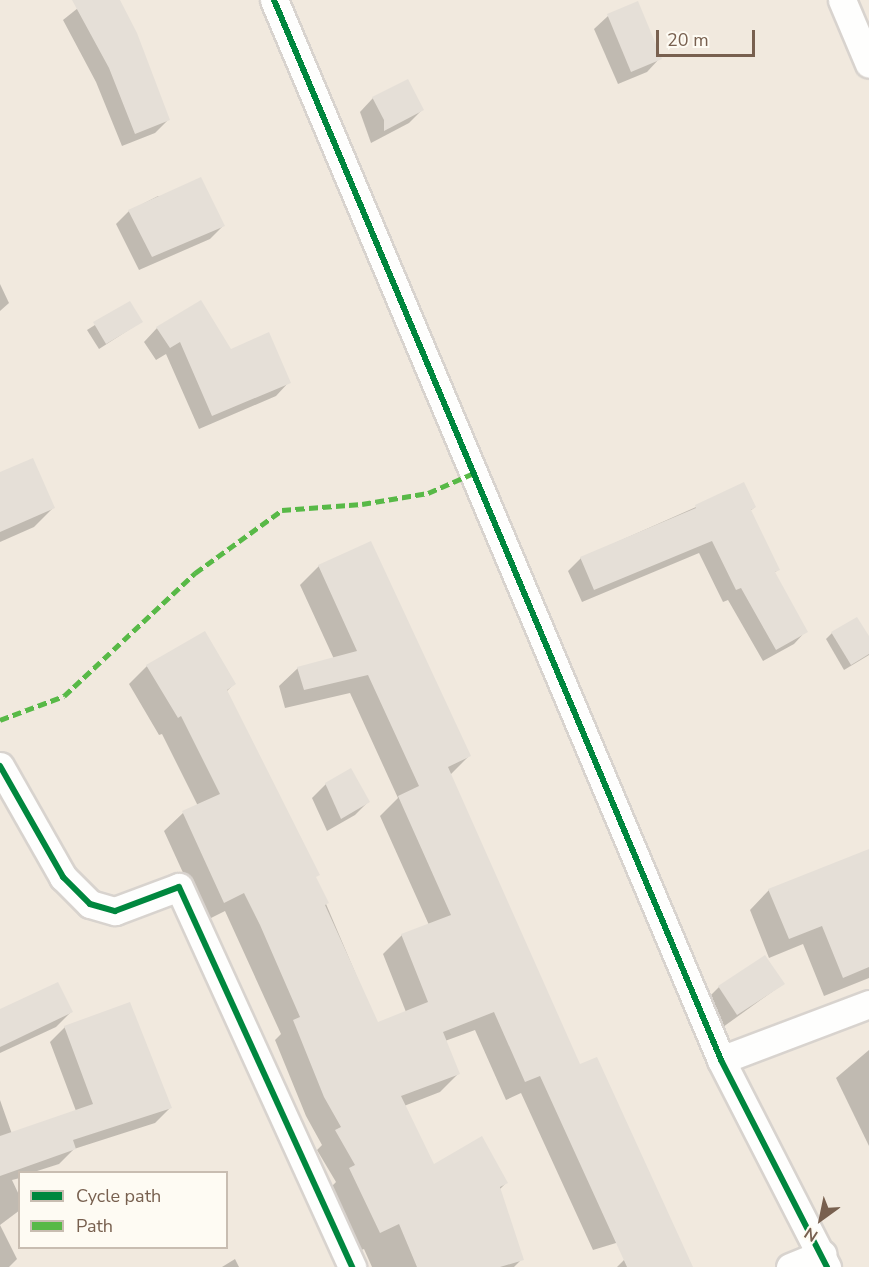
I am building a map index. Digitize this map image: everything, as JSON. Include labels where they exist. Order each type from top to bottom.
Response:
[{"type":"street","points":[[274,0],[721,1060],[824,1261],[790,1267]]},
{"type":"street","points":[[842,0],[869,64]]},
{"type":"street","points":[[0,766],[63,877],[90,904],[115,911],[179,887],[352,1267]]},
{"type":"street","points":[[721,1060],[869,1004]]},
{"type":"shaded area","points":[[0,0],[869,0],[869,1267],[0,1267]]},
{"type":"building","points":[[72,0],[120,0],[137,33],[170,120],[135,134],[109,68]]},
{"type":"building","points":[[638,1],[662,59],[631,72],[607,14]]},
{"type":"building","points":[[408,79],[424,110],[384,131],[384,120],[372,97]]},
{"type":"building","points":[[201,177],[225,226],[152,257],[128,210]]},
{"type":"building","points":[[201,300],[231,349],[269,332],[291,383],[212,416],[180,342],[170,348],[156,327]]},
{"type":"building","points":[[130,301],[143,322],[106,344],[93,322]]},
{"type":"building","points":[[33,458],[55,508],[0,532],[0,472]]},
{"type":"building","points":[[744,482],[756,507],[751,510],[780,570],[775,572],[808,632],[776,650],[741,588],[736,590],[712,541],[594,590],[580,557],[696,508],[695,505]]},
{"type":"building","points":[[371,541],[471,756],[448,767],[580,1064],[597,1057],[693,1267],[627,1267],[540,1076],[525,1082],[494,1012],[443,1032],[460,1074],[401,1096],[434,1164],[482,1136],[508,1183],[500,1187],[524,1260],[500,1267],[417,1267],[399,1224],[380,1233],[349,1168],[355,1165],[335,1130],[341,1127],[324,1097],[293,1020],[300,1017],[244,893],[224,903],[182,811],[220,794],[181,716],[178,718],[146,665],[205,631],[236,684],[227,690],[320,875],[316,877],[329,903],[325,905],[378,1022],[428,1002],[401,934],[451,915],[398,796],[419,786],[368,675],[304,690],[297,667],[357,651],[318,565]]},
{"type":"building","points":[[857,617],[869,636],[869,654],[851,665],[831,632]]},
{"type":"building","points":[[351,768],[370,802],[341,819],[325,783]]},
{"type":"building","points":[[869,849],[869,967],[843,978],[822,926],[789,939],[768,889]]},
{"type":"building","points":[[765,955],[785,984],[737,1015],[718,986]]},
{"type":"building","points":[[58,982],[73,1012],[0,1047],[0,1009]]},
{"type":"building","points":[[130,1002],[172,1108],[73,1140],[76,1149],[0,1176],[0,1136],[93,1104],[64,1026]]},
{"type":"marked path","points":[[0,720],[64,696],[195,573],[282,510],[362,504],[428,493],[474,473]]},
{"type":"cycle path","points":[[274,0],[721,1060],[827,1267]]},
{"type":"cycle path","points":[[0,766],[63,877],[90,904],[115,911],[179,887],[352,1267]]}]
